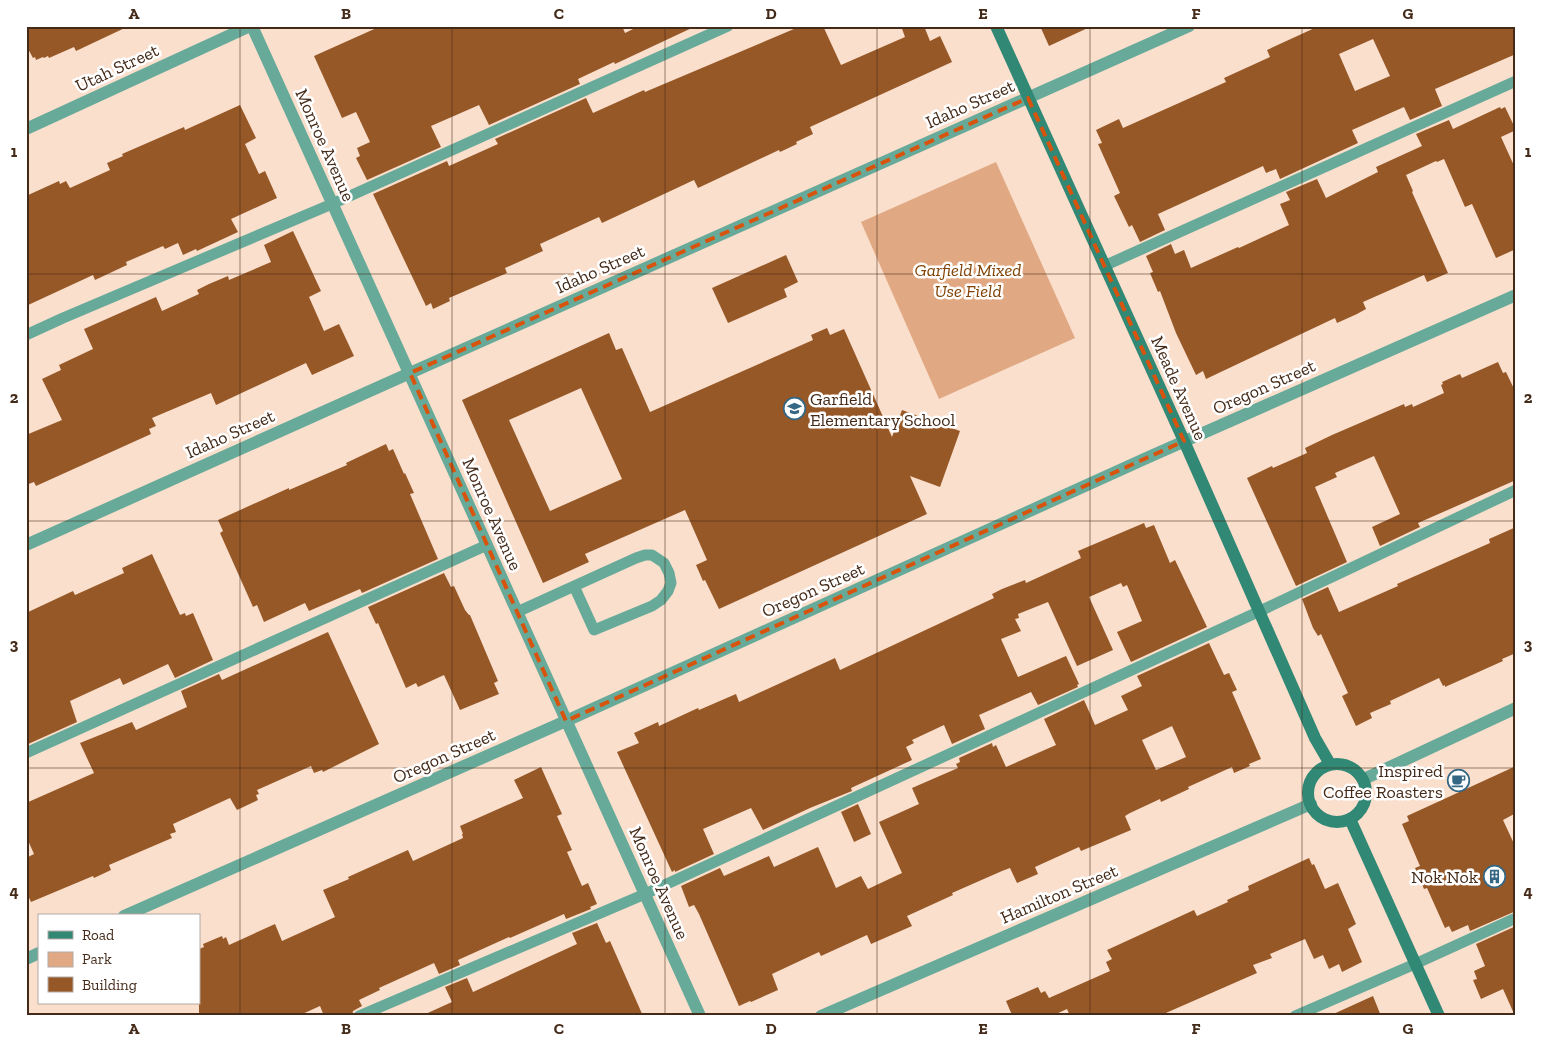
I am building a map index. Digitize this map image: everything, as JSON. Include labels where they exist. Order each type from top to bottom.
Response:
[{"type":"main road","name":"Meade Avenue","points":[[996,26],[1260,611],[1315,738],[1330,764]]},
{"type":"main road","points":[[1330,764],[1344,764],[1353,768],[1364,779],[1365,802],[1361,810],[1350,819],[1337,822],[1328,820],[1320,816],[1311,804],[1308,790],[1311,780],[1317,772],[1330,764]]},
{"type":"main road","points":[[1350,819],[1439,1016]]},
{"type":"street","name":"Utah Street","points":[[26,129],[251,26]]},
{"type":"street","name":"Monroe Avenue","points":[[251,26],[700,1016]]},
{"type":"street","name":"Idaho Street","points":[[26,545],[1189,26]]},
{"type":"street","name":"Oregon Street","points":[[129,914],[566,721],[1184,442],[1516,295]]},
{"type":"street","points":[[1364,779],[1516,708]]},
{"type":"street","name":"Hamilton Street","points":[[821,1016],[1311,804]]},
{"type":"street","points":[[26,958],[38,953]]},
{"type":"lane","points":[[26,335],[332,204],[728,26]]},
{"type":"lane","points":[[1104,266],[1516,81]]},
{"type":"lane","points":[[359,1016],[644,894],[1260,611],[1516,490]]},
{"type":"lane","points":[[26,753],[487,545]]},
{"type":"lane","points":[[517,612],[574,586],[645,555],[652,555],[664,563],[671,583],[661,600],[594,630],[574,586]]},
{"type":"lane","points":[[1295,1016],[1416,964],[1516,918]]},
{"type":"highlighted area","points":[[1028,98],[1184,441],[566,721],[410,373]]},
{"type":"green space","name":"Garfield Mixed Use Field","points":[[996,162],[1075,338],[939,399],[861,222]]},
{"type":"building","points":[[26,26],[129,26],[76,51],[74,47],[49,58],[48,56],[36,60],[26,45]]},
{"type":"building","points":[[381,26],[622,26],[625,33],[639,26],[696,26],[578,79],[580,84],[489,125],[479,105],[431,126],[441,147],[367,180],[356,158],[360,156],[357,148],[370,142],[356,112],[342,118],[314,56]]},
{"type":"building","points":[[801,26],[823,26],[841,65],[905,37],[901,26],[924,26],[930,41],[940,36],[952,62],[810,127],[813,134],[780,152],[779,150],[698,188],[694,180],[602,223],[599,217],[540,244],[543,251],[505,268],[507,273],[449,298],[450,301],[433,309],[431,303],[426,306],[373,194],[447,161],[449,166],[498,144],[495,139],[586,98],[593,113],[644,90],[645,92]]},
{"type":"building","points":[[1040,26],[1092,26],[1049,46]]},
{"type":"building","points":[[1319,26],[1516,26],[1516,54],[1435,89],[1442,106],[1410,120],[1404,107],[1352,130],[1358,143],[1280,179],[1276,169],[1266,173],[1263,166],[1158,214],[1165,230],[1140,242],[1132,225],[1129,227],[1114,196],[1120,193],[1098,144],[1102,143],[1096,130],[1119,119],[1123,128],[1226,82],[1224,78],[1270,57],[1267,50]],"holes":[[[1373,39],[1390,76],[1355,91],[1339,54]]]},
{"type":"building","points":[[240,105],[256,138],[245,144],[259,174],[265,171],[277,198],[231,219],[238,232],[197,251],[196,249],[183,255],[178,243],[165,249],[163,246],[126,262],[127,265],[95,280],[93,275],[26,306],[26,196],[59,181],[60,184],[66,181],[70,188],[110,170],[107,163],[123,156],[122,154],[184,127],[185,130]]},
{"type":"building","points":[[1500,107],[1501,109],[1505,107],[1516,130],[1501,137],[1516,170],[1516,249],[1496,258],[1472,204],[1465,207],[1444,159],[1436,161],[1406,175],[1448,273],[1427,282],[1424,275],[1363,302],[1366,309],[1357,314],[1337,323],[1335,318],[1206,379],[1203,371],[1196,375],[1176,333],[1160,291],[1158,292],[1150,273],[1153,272],[1146,256],[1171,244],[1175,254],[1184,250],[1191,268],[1239,248],[1289,225],[1280,204],[1290,200],[1286,192],[1317,179],[1326,198],[1378,172],[1376,167],[1422,146],[1416,134],[1449,120],[1453,129]]},
{"type":"building","points":[[293,231],[321,291],[309,297],[324,331],[339,324],[354,356],[312,375],[306,363],[216,405],[211,393],[152,418],[156,426],[149,429],[151,434],[36,486],[34,482],[26,485],[26,435],[62,420],[42,379],[61,370],[59,365],[93,349],[84,329],[156,297],[162,311],[199,294],[197,290],[209,284],[228,276],[229,280],[271,262],[264,245]]},
{"type":"building","points":[[786,255],[798,282],[784,289],[787,297],[728,323],[712,288]]},
{"type":"building","points":[[827,328],[830,335],[844,329],[892,437],[902,410],[960,431],[940,487],[910,476],[927,514],[719,609],[696,565],[707,560],[685,510],[585,554],[589,562],[543,583],[462,400],[609,333],[616,350],[622,348],[650,412],[813,340],[811,335]],"holes":[[[581,388],[622,479],[550,511],[509,420]]]},
{"type":"building","points":[[1498,362],[1503,373],[1506,372],[1516,393],[1516,480],[1418,523],[1420,527],[1380,546],[1372,527],[1400,514],[1374,456],[1335,473],[1337,477],[1315,487],[1347,562],[1296,586],[1247,478],[1307,453],[1305,448],[1332,435],[1404,404],[1405,407],[1412,404],[1413,407],[1444,393],[1441,385],[1443,384],[1442,382],[1460,374],[1462,378]]},
{"type":"building","points":[[386,444],[389,451],[393,449],[405,473],[414,493],[410,494],[438,559],[362,593],[360,589],[309,611],[305,603],[264,622],[257,605],[253,607],[220,533],[223,531],[218,520],[289,488],[289,490],[347,465],[346,463]]},
{"type":"building","points":[[1144,523],[1146,528],[1154,525],[1170,563],[1175,560],[1207,627],[1131,662],[1117,632],[1142,621],[1127,585],[1123,587],[1121,583],[1089,597],[1113,650],[1077,666],[1048,602],[1018,614],[1019,618],[1015,619],[1021,631],[1001,639],[1018,677],[1066,656],[1079,684],[1077,685],[1078,687],[1038,705],[1031,692],[979,715],[985,729],[952,744],[944,725],[912,740],[914,743],[906,747],[912,760],[851,788],[852,791],[763,830],[751,808],[703,829],[714,854],[672,872],[617,752],[639,743],[634,733],[658,722],[659,726],[698,708],[699,710],[736,694],[739,702],[835,658],[840,670],[994,598],[992,594],[1002,589],[1025,580],[1026,583],[1081,558],[1078,551]]},
{"type":"building","points":[[1516,527],[1516,653],[1502,659],[1503,661],[1445,687],[1439,678],[1390,701],[1391,704],[1370,713],[1372,718],[1356,726],[1342,696],[1348,693],[1321,634],[1318,636],[1313,628],[1302,599],[1328,587],[1339,612],[1490,543],[1489,539]]},
{"type":"building","points":[[152,554],[180,615],[185,613],[186,616],[193,613],[213,660],[175,678],[168,664],[123,685],[120,678],[70,701],[77,722],[26,745],[26,613],[73,591],[75,595],[124,573],[122,568]]},
{"type":"building","points":[[444,573],[451,587],[454,586],[465,610],[470,615],[498,681],[494,683],[499,694],[460,710],[444,675],[418,687],[416,683],[406,688],[378,623],[376,624],[368,607]]},
{"type":"building","points":[[328,632],[379,744],[323,772],[322,770],[314,773],[311,766],[257,790],[259,794],[256,795],[258,800],[237,810],[230,798],[173,824],[176,832],[170,834],[172,838],[109,865],[111,870],[31,902],[26,891],[26,858],[34,854],[26,836],[26,803],[94,773],[80,743],[132,722],[136,730],[187,707],[181,691],[219,674],[222,680]]},
{"type":"building","points":[[1209,643],[1224,675],[1229,673],[1237,690],[1232,692],[1261,759],[1234,773],[1232,767],[1188,787],[1189,789],[1161,802],[1160,799],[1130,813],[1125,816],[1131,830],[1081,851],[1079,847],[1035,867],[1038,874],[1017,883],[1010,868],[1002,871],[952,893],[953,895],[907,916],[912,926],[871,944],[867,935],[821,956],[819,952],[772,974],[778,990],[739,1006],[699,914],[694,905],[689,907],[681,886],[720,868],[724,876],[769,856],[774,867],[818,847],[836,888],[861,876],[868,889],[902,873],[879,822],[919,804],[912,788],[958,768],[956,764],[960,762],[959,758],[992,743],[993,747],[996,745],[1006,767],[1056,745],[1044,719],[1084,700],[1095,725],[1128,710],[1121,696],[1142,686],[1137,676]],"holes":[[[1172,726],[1186,757],[1156,770],[1142,740]]]},
{"type":"building","points":[[1516,766],[1516,813],[1503,820],[1516,848],[1516,911],[1470,931],[1468,925],[1452,932],[1449,926],[1445,928],[1427,888],[1424,889],[1415,868],[1420,866],[1402,824],[1409,821],[1407,816]]},
{"type":"building","points":[[541,767],[562,814],[557,816],[572,850],[567,852],[582,886],[588,883],[597,904],[590,907],[591,909],[566,919],[564,914],[509,937],[458,960],[460,965],[439,974],[434,963],[379,988],[380,990],[359,1000],[362,1006],[353,1011],[352,1016],[324,1016],[320,1006],[298,1016],[199,1016],[200,949],[204,947],[203,944],[222,936],[223,939],[226,937],[229,945],[275,924],[282,941],[335,917],[323,890],[408,850],[413,861],[463,838],[460,826],[523,798],[514,780]]},
{"type":"building","points":[[858,804],[871,834],[854,842],[841,812]]},
{"type":"building","points":[[1309,858],[1312,865],[1314,864],[1325,889],[1338,883],[1356,924],[1348,929],[1362,962],[1342,972],[1339,964],[1329,969],[1323,955],[1314,959],[1305,939],[1270,954],[1272,958],[1253,965],[1257,973],[1159,1016],[1070,1016],[1067,1009],[1056,1014],[1057,1016],[1011,1016],[1006,1001],[1038,987],[1041,993],[1045,991],[1049,998],[1110,971],[1106,962],[1112,959],[1107,950],[1194,910],[1197,916],[1228,902],[1227,900],[1249,890],[1248,886]]},
{"type":"building","points":[[597,923],[606,943],[610,941],[643,1016],[421,1016],[452,1002],[445,987],[467,978],[473,992],[577,944],[572,933]]},
{"type":"building","points":[[1516,926],[1515,1016],[1503,989],[1481,999],[1473,980],[1477,979],[1474,971],[1485,966],[1476,944]]},
{"type":"building","points":[[1373,996],[1381,1016],[1329,1016]]},
{"type":"place","name":"Garfield Elementary School","points":[[794,409]]},
{"type":"place","name":"Inspired Coffee Roasters","points":[[1459,781]]},
{"type":"place","name":"Nok Nok","points":[[1494,877]]}]
